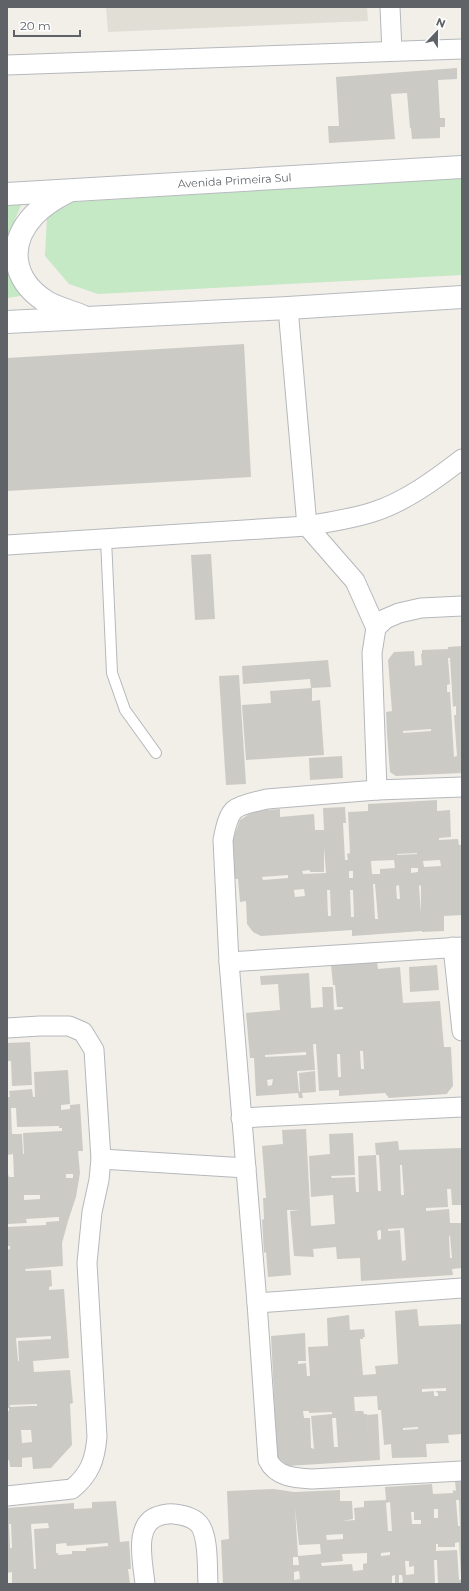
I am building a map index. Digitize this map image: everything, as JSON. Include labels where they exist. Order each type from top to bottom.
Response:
[{"type":"main road","name":"Avenida Primeira Sul","points":[[7,194],[462,167]]},
{"type":"main road","points":[[68,191],[47,203],[34,215],[20,234],[16,259],[19,271],[27,284],[35,292],[46,301],[88,318]]},
{"type":"main road","points":[[7,322],[288,308],[462,297]]},
{"type":"street","points":[[390,7],[392,51]]},
{"type":"street","points":[[7,65],[462,49]]},
{"type":"street","points":[[288,308],[307,526],[355,581],[376,628],[372,653],[377,790]]},
{"type":"street","points":[[7,545],[307,526],[351,518],[375,512],[431,482],[462,459]]},
{"type":"street","points":[[376,628],[385,619],[399,613],[421,608],[462,606]]},
{"type":"street","points":[[462,787],[377,790],[267,799],[251,803],[234,810],[228,820],[223,840],[229,962],[257,1304],[268,1460],[271,1467],[276,1472],[296,1478],[312,1479],[462,1471]]},
{"type":"street","points":[[229,962],[457,947],[462,1031]]},
{"type":"street","points":[[7,1028],[69,1026],[83,1032],[94,1050],[101,1159],[99,1180],[92,1212],[87,1263],[97,1437],[92,1465],[79,1483],[72,1489],[7,1496]]},
{"type":"street","points":[[241,1118],[462,1107]]},
{"type":"street","points":[[101,1159],[246,1168]]},
{"type":"street","points":[[257,1304],[462,1288]]},
{"type":"street","points":[[145,1584],[142,1543],[145,1527],[155,1517],[171,1513],[187,1516],[199,1524],[206,1539],[208,1584]]},
{"type":"lane","points":[[106,539],[112,673],[125,710],[156,752]]},
{"type":"shaded area","points":[[106,7],[367,7],[368,21],[108,32]]},
{"type":"green space","points":[[462,178],[462,275],[98,294],[69,284],[45,256],[47,217],[74,202]]},
{"type":"green space","points":[[25,197],[15,219],[10,266],[27,295],[7,298],[7,198]]},
{"type":"building","points":[[457,68],[457,79],[438,80],[440,118],[445,118],[445,127],[440,127],[440,138],[412,139],[407,93],[391,94],[395,139],[329,143],[328,126],[339,126],[336,77]]},
{"type":"building","points":[[244,344],[251,477],[7,491],[7,358]]},
{"type":"building","points":[[211,554],[215,619],[195,620],[191,555]]},
{"type":"building","points":[[462,646],[462,773],[396,776],[390,772],[387,734],[386,712],[392,711],[388,660],[394,652],[414,651],[415,666],[422,665],[423,675],[422,650],[448,649],[448,647]],"holes":[[[448,658],[450,658],[453,707],[456,706],[456,715],[454,715],[457,756],[454,757],[450,692],[447,692],[447,685],[450,684]],[[431,729],[431,731],[403,733],[403,731]]]},
{"type":"building","points":[[328,660],[331,687],[311,688],[310,679],[243,684],[242,666]]},
{"type":"building","points":[[239,675],[246,784],[226,785],[219,676]]},
{"type":"building","points":[[312,688],[312,701],[320,700],[324,755],[246,760],[242,705],[271,703],[270,691]]},
{"type":"building","points":[[342,756],[343,778],[310,780],[309,758]]},
{"type":"building","points":[[437,800],[437,811],[450,810],[451,837],[439,838],[439,840],[458,839],[459,845],[462,845],[462,915],[444,916],[444,931],[352,936],[352,930],[261,936],[253,932],[247,924],[246,901],[240,902],[238,879],[234,879],[233,839],[240,820],[254,811],[280,809],[280,817],[314,814],[315,830],[324,830],[323,808],[345,807],[346,823],[343,823],[345,860],[348,860],[347,854],[350,853],[348,812],[368,811],[368,804]],"holes":[[[324,846],[326,873],[303,874],[302,871],[310,870],[310,872],[324,872]],[[417,853],[417,854],[397,855]],[[394,860],[395,868],[380,869],[380,874],[372,874],[371,861]],[[440,860],[441,866],[424,867],[423,861]],[[411,868],[418,868],[418,872],[411,873]],[[349,871],[353,871],[353,878],[349,878]],[[288,875],[288,878],[263,880],[262,877]],[[373,884],[375,884],[378,919],[375,919]],[[399,885],[400,899],[397,899],[396,886]],[[421,885],[421,914],[419,886]],[[304,889],[305,896],[295,897],[294,890]],[[327,890],[330,890],[331,916],[328,916]],[[350,890],[353,890],[354,917],[351,917]]]},
{"type":"building","points":[[377,962],[378,969],[400,967],[403,1003],[440,1001],[444,1047],[451,1047],[453,1086],[447,1094],[389,1098],[385,1093],[339,1096],[339,1090],[319,1091],[316,1044],[313,1044],[315,1070],[297,1071],[299,1092],[299,1073],[315,1071],[316,1092],[302,1093],[303,1098],[299,1098],[298,1093],[256,1096],[254,1058],[250,1058],[246,1013],[280,1010],[278,984],[261,985],[260,976],[309,973],[311,1008],[323,1007],[322,987],[333,987],[334,1010],[343,1009],[343,1007],[337,1007],[331,965]],"holes":[[[360,1051],[363,1051],[364,1069],[361,1069]],[[306,1052],[306,1055],[265,1057],[265,1055]],[[337,1054],[340,1054],[341,1077],[338,1077]],[[273,1079],[272,1085],[268,1086],[267,1080]]]},
{"type":"building","points":[[437,965],[439,990],[410,992],[409,967]]},
{"type":"building","points":[[30,1042],[32,1085],[12,1086],[11,1061],[7,1061],[7,1043]]},
{"type":"building","points":[[68,1070],[70,1104],[61,1105],[61,1110],[70,1109],[70,1105],[80,1104],[83,1151],[78,1151],[80,1173],[76,1197],[62,1243],[63,1266],[25,1269],[26,1271],[51,1270],[52,1286],[49,1287],[49,1290],[64,1289],[69,1358],[33,1361],[34,1372],[70,1370],[73,1403],[70,1404],[72,1445],[51,1468],[33,1469],[32,1457],[22,1458],[22,1467],[10,1467],[9,1460],[7,1460],[7,1411],[9,1411],[9,1408],[7,1408],[7,1250],[10,1249],[10,1246],[7,1246],[7,1227],[46,1225],[46,1222],[59,1221],[59,1217],[26,1219],[27,1223],[7,1224],[7,1172],[9,1177],[14,1177],[13,1154],[7,1155],[7,1097],[10,1097],[9,1091],[32,1089],[33,1097],[35,1097],[34,1072]],"holes":[[[11,1108],[16,1108],[17,1127],[59,1126],[59,1128],[62,1128],[62,1131],[23,1133],[24,1154],[22,1134],[12,1134]],[[66,1174],[73,1174],[73,1178],[66,1178]],[[24,1195],[40,1195],[40,1199],[24,1200]],[[51,1336],[51,1339],[18,1341],[19,1361],[16,1338]],[[37,1404],[37,1406],[10,1407],[10,1405]],[[21,1430],[31,1430],[32,1442],[22,1443]]]},
{"type":"building","points":[[306,1129],[311,1226],[335,1224],[333,1195],[311,1197],[309,1156],[330,1154],[329,1134],[353,1133],[355,1175],[331,1176],[332,1178],[355,1177],[356,1192],[359,1192],[358,1156],[376,1155],[375,1143],[398,1141],[399,1150],[462,1148],[462,1205],[452,1205],[451,1189],[447,1189],[448,1207],[426,1208],[426,1211],[449,1209],[450,1223],[462,1223],[462,1268],[452,1269],[453,1275],[361,1281],[360,1258],[337,1259],[336,1247],[313,1249],[314,1257],[294,1256],[290,1211],[300,1210],[287,1210],[291,1275],[268,1277],[266,1252],[264,1253],[262,1220],[264,1219],[263,1198],[266,1198],[262,1146],[283,1144],[282,1130]],"holes":[[[376,1155],[379,1155],[381,1191],[378,1191]],[[400,1165],[402,1165],[404,1195],[401,1195]],[[404,1228],[406,1260],[402,1261],[400,1230],[388,1231],[388,1229]],[[381,1230],[381,1239],[378,1240],[377,1231]],[[449,1236],[452,1258],[450,1258]]]},
{"type":"building","points":[[417,1309],[419,1326],[462,1324],[462,1434],[448,1435],[449,1443],[426,1444],[427,1457],[392,1458],[391,1444],[384,1445],[381,1410],[378,1410],[377,1396],[354,1397],[355,1411],[363,1411],[364,1414],[378,1414],[380,1460],[288,1466],[277,1457],[271,1336],[305,1333],[306,1361],[298,1361],[298,1364],[306,1363],[307,1376],[310,1376],[308,1347],[328,1346],[327,1318],[349,1315],[350,1330],[364,1329],[365,1337],[360,1339],[363,1375],[376,1374],[375,1366],[398,1364],[395,1311]],"holes":[[[446,1388],[446,1391],[435,1391],[438,1393],[438,1396],[434,1396],[434,1391],[422,1392],[422,1389]],[[303,1411],[309,1411],[309,1413],[332,1412],[332,1414],[311,1416],[314,1449],[311,1448],[310,1418],[304,1418]],[[332,1418],[336,1418],[338,1447],[334,1447]],[[418,1427],[418,1429],[403,1430],[403,1428]]]},
{"type":"building","points":[[455,1481],[462,1481],[462,1577],[459,1542],[455,1543],[455,1547],[438,1547],[438,1544],[436,1544],[436,1551],[457,1550],[459,1580],[462,1579],[462,1584],[438,1584],[437,1560],[434,1560],[435,1584],[395,1584],[395,1575],[392,1576],[392,1584],[223,1584],[221,1540],[229,1539],[227,1491],[274,1489],[294,1492],[340,1490],[340,1501],[352,1501],[353,1519],[342,1521],[355,1520],[354,1508],[364,1507],[364,1501],[386,1500],[385,1487],[432,1484],[433,1494],[453,1493],[453,1490],[456,1491]],"holes":[[[456,1500],[459,1500],[460,1526],[458,1526]],[[390,1502],[392,1531],[388,1531],[386,1503]],[[295,1508],[299,1545],[320,1544],[321,1554],[298,1556]],[[434,1509],[438,1509],[438,1518],[434,1518]],[[411,1512],[414,1512],[414,1520],[421,1520],[421,1524],[412,1524]],[[343,1534],[343,1539],[327,1540],[326,1535]],[[390,1552],[390,1555],[381,1556],[381,1553]],[[367,1553],[367,1563],[363,1564],[363,1570],[353,1571],[352,1564],[322,1566],[321,1563],[343,1561],[342,1554]],[[293,1557],[298,1557],[299,1565],[293,1565]],[[405,1561],[409,1561],[409,1567],[414,1566],[414,1574],[406,1575]],[[299,1571],[300,1579],[294,1580],[294,1572]],[[399,1575],[402,1575],[403,1582],[399,1583]]]},
{"type":"building","points":[[116,1501],[120,1542],[129,1541],[131,1569],[128,1569],[130,1584],[12,1584],[12,1572],[7,1573],[7,1508],[74,1503],[74,1509],[92,1508],[92,1502]],"holes":[[[48,1523],[49,1528],[34,1529],[36,1569],[34,1569],[31,1524]],[[9,1524],[11,1524],[12,1548],[10,1548]],[[66,1543],[67,1546],[108,1543],[108,1546],[86,1548],[86,1551],[72,1551],[72,1554],[58,1555],[58,1553],[56,1553],[56,1544]]]}]
